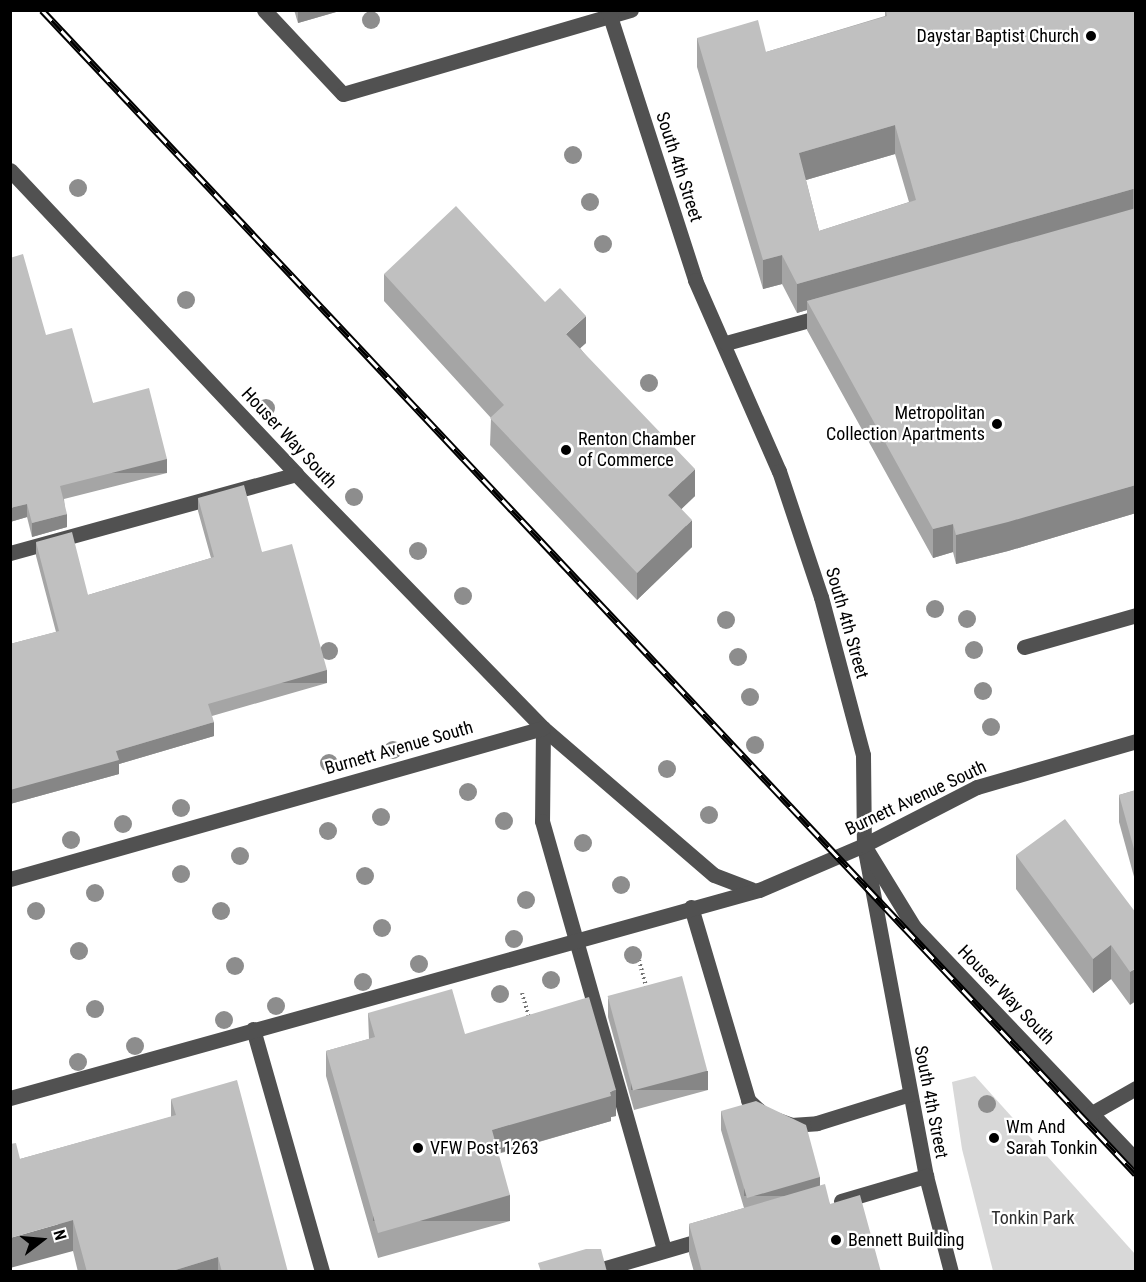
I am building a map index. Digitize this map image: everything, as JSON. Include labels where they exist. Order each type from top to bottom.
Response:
[{"type":"street","points":[[264,10],[343,94],[609,14],[631,10]]},
{"type":"street","name":"South 4th Street","points":[[609,14],[695,280],[726,343],[779,471],[821,597],[862,754],[864,844],[926,1176],[951,1272]]},
{"type":"street","name":"Houser Way South","points":[[14,178],[296,474],[543,728]]},
{"type":"street","points":[[726,343],[837,312]]},
{"type":"street","points":[[10,553],[296,474]]},
{"type":"street","points":[[1024,646],[1136,615]]},
{"type":"street","points":[[543,728],[714,875],[751,890]]},
{"type":"street","points":[[543,728],[542,821],[664,1250]]},
{"type":"street","name":"Burnett Avenue South","points":[[10,879],[543,728]]},
{"type":"street","name":"Burnett Avenue South","points":[[10,1098],[751,890],[864,844],[977,787],[1136,741]]},
{"type":"street","name":"Houser Way South","points":[[864,844],[914,927],[1136,1160]]},
{"type":"street","points":[[691,907],[748,1100],[764,1115],[791,1125],[817,1123],[910,1094]]},
{"type":"street","points":[[253,1029],[322,1272]]},
{"type":"street","points":[[1092,1113],[1136,1088]]},
{"type":"street","points":[[825,1206],[926,1176]]},
{"type":"street","points":[[592,1272],[620,1268],[664,1250],[722,1234]]},
{"type":"path","points":[[639,960],[650,998]]},
{"type":"path","points":[[522,993],[531,1026]]},
{"type":"green space","name":"Tonkin Park","points":[[975,1076],[1135,1254],[1135,1271],[993,1271],[962,1149],[952,1082]]},
{"type":"building","points":[[886,10],[1136,10],[1136,189],[797,284],[782,255],[763,260],[697,38],[758,20],[766,52],[887,16]],"holes":[[[895,125],[916,200],[819,231],[799,153]]]},
{"type":"building","points":[[456,206],[545,302],[560,288],[586,316],[566,334],[695,469],[668,495],[692,520],[637,573],[490,418],[504,405],[384,274]]},
{"type":"building","name":"Metropolitan Collection Apartments","points":[[1136,208],[1136,485],[956,535],[953,524],[933,529],[807,301]]},
{"type":"building","points":[[23,254],[46,335],[72,328],[93,403],[149,388],[167,459],[60,486],[67,514],[32,523],[27,504],[10,508],[10,258]]},
{"type":"building","points":[[244,485],[262,552],[292,544],[327,670],[208,704],[214,722],[116,751],[119,760],[10,790],[10,644],[59,631],[36,542],[72,532],[88,595],[214,557],[198,498]]},
{"type":"building","points":[[1136,790],[1136,856],[1119,795]]},
{"type":"building","points":[[1065,819],[1136,913],[1136,968],[1130,972],[1111,945],[1093,959],[1016,855]]},
{"type":"building","points":[[682,976],[707,1071],[633,1091],[608,996]]},
{"type":"building","points":[[452,989],[465,1034],[589,997],[616,1090],[610,1092],[611,1096],[492,1130],[510,1195],[378,1233],[326,1051],[375,1037],[368,1013]]},
{"type":"building","points":[[237,1080],[288,1272],[222,1272],[218,1257],[169,1272],[87,1272],[73,1220],[10,1238],[10,1144],[16,1143],[20,1159],[176,1115],[171,1099]]},
{"type":"building","points":[[756,1101],[806,1125],[820,1177],[747,1198],[721,1111]]},
{"type":"building","points":[[825,1184],[830,1204],[860,1195],[881,1272],[702,1272],[689,1224]]},
{"type":"building","points":[[586,1249],[601,1249],[607,1272],[541,1272],[538,1263]]},
{"type":"railway","points":[[42,10],[1136,1174]]},
{"type":"place","name":"Daystar Baptist Church","points":[[1091,36]]},
{"type":"place","name":"Metropolitan Collection Apartments","points":[[997,424]]},
{"type":"place","name":"Renton Chamber of Commerce","points":[[566,450]]},
{"type":"place","name":"Wm And Sarah Tonkin","points":[[994,1138]]},
{"type":"place","name":"VFW Post 1263","points":[[418,1148]]},
{"type":"place","name":"Bennett Building","points":[[836,1240]]}]
